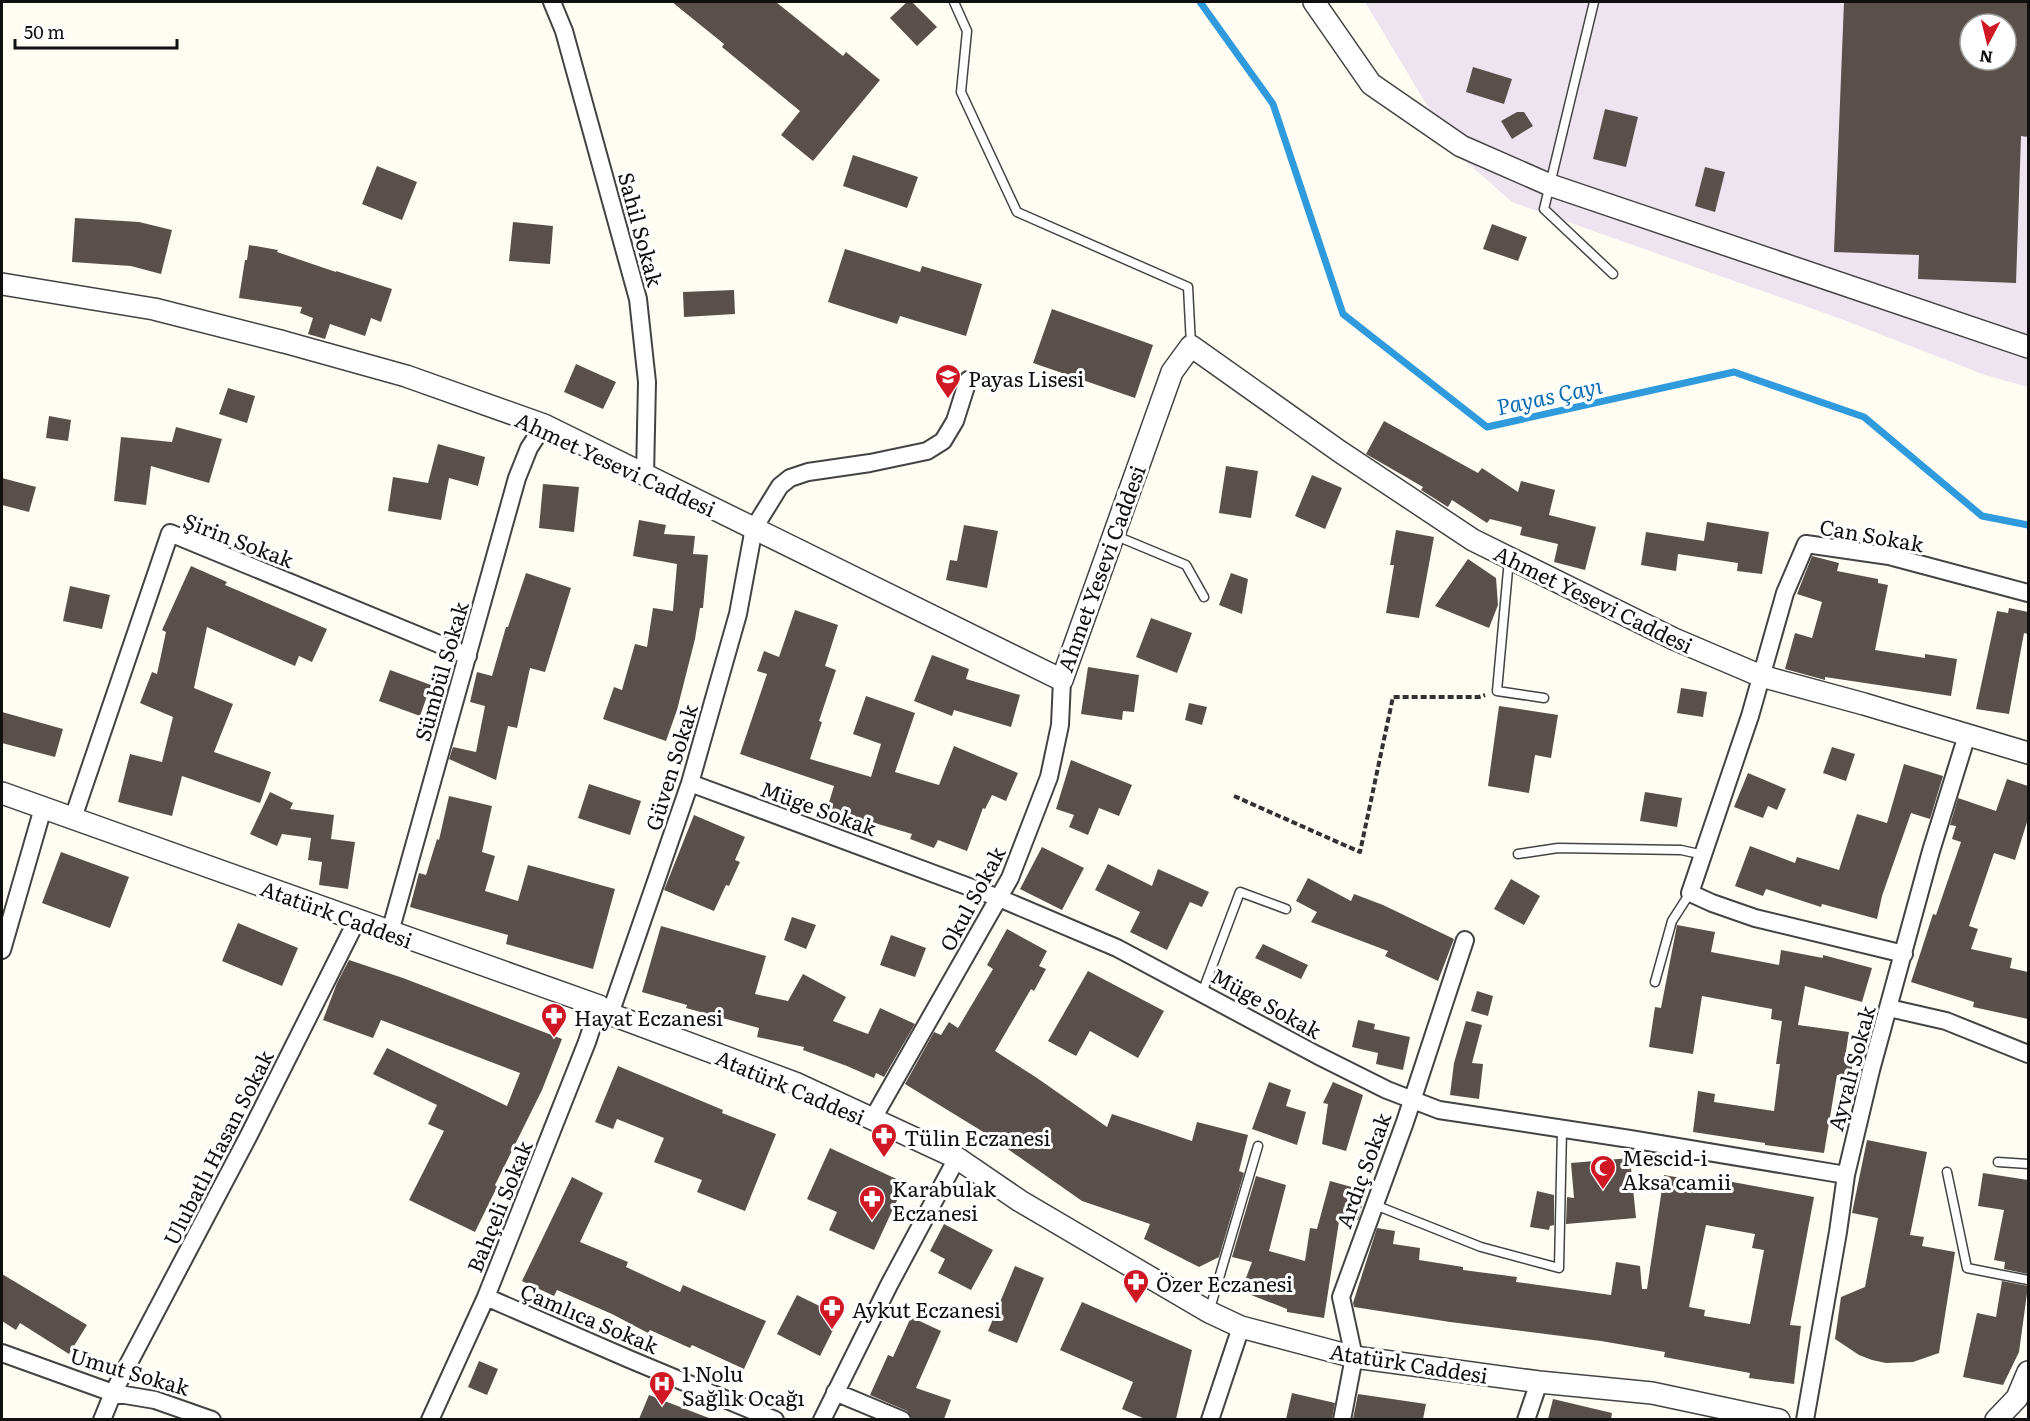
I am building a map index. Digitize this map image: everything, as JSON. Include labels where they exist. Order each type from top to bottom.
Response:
[{"type":"street","name":"Sahil Sokak","points":[[552,2],[564,30],[638,299],[647,382],[645,476]]},
{"type":"street","points":[[1314,2],[1371,84],[1461,146],[1550,185],[2028,347]]},
{"type":"street","name":"Ahmet Yesevi Caddesi","points":[[2,284],[154,309],[273,339],[406,376],[544,426],[1062,680],[1172,372],[1191,346],[1368,470],[1473,540],[1674,639],[1761,676],[2028,753]]},
{"type":"street","points":[[754,528],[780,486],[790,478],[808,472],[870,463],[927,451],[943,441],[955,421],[968,380]]},
{"type":"street","name":"Sümbül Sokak","points":[[390,932],[517,478],[529,448],[544,426]]},
{"type":"street","name":"Güven Sokak","points":[[605,1010],[690,783],[738,614],[754,528]]},
{"type":"street","name":"Şirin Sokak","points":[[73,818],[170,533],[468,656]]},
{"type":"street","name":"Can Sokak","points":[[1761,676],[1785,593],[1806,544],[1888,556],[2028,593]]},
{"type":"street","points":[[1761,676],[1690,893],[1755,918],[1904,954]]},
{"type":"street","name":"Okul Sokak","points":[[872,1120],[1010,878],[1049,777],[1060,725],[1062,680]]},
{"type":"street","name":"Ayvalı Sokak","points":[[1805,1419],[1846,1175],[1931,851],[1967,735]]},
{"type":"street","name":"Müge Sokak","points":[[690,783],[999,898],[1118,948],[1317,1055],[1411,1100],[1439,1110],[1846,1175]]},
{"type":"street","name":"Atatürk Caddesi","points":[[2,793],[605,1010],[795,1083],[957,1158],[1020,1201],[1209,1312],[1241,1327],[1354,1357],[1539,1382],[1652,1393],[1779,1419]]},
{"type":"street","points":[[2,950],[43,808]]},
{"type":"street","name":"Ulubatlı Hasan Sokak","points":[[102,1419],[113,1393],[248,1137],[357,920]]},
{"type":"street","name":"Ardıç Sokak","points":[[1342,1419],[1354,1357],[1341,1297],[1375,1205],[1465,940]]},
{"type":"street","points":[[1889,1008],[1946,1021],[2028,1054]]},
{"type":"street","name":"Bahçeli Sokak","points":[[430,1419],[486,1296],[587,1042],[605,1010]]},
{"type":"street","points":[[822,1419],[889,1285],[957,1158]]},
{"type":"street","name":"Çamlıca Sokak","points":[[486,1296],[629,1359],[775,1419]]},
{"type":"street","points":[[1210,1419],[1241,1327]]},
{"type":"street","name":"Umut Sokak","points":[[2,1353],[113,1393],[155,1400],[212,1419]]},
{"type":"street","points":[[1996,1419],[2017,1398],[2028,1372]]},
{"type":"street","points":[[1526,1419],[1539,1382]]},
{"type":"street","points":[[835,1392],[902,1419]]},
{"type":"lane","points":[[954,2],[967,31],[961,92],[1017,212],[1188,287],[1191,346]]},
{"type":"lane","points":[[1594,2],[1544,209],[1613,274]]},
{"type":"lane","points":[[1114,534],[1186,565],[1204,597]]},
{"type":"lane","points":[[1509,558],[1497,691],[1544,698]]},
{"type":"lane","points":[[1518,854],[1558,848],[1681,850],[1704,855]]},
{"type":"lane","points":[[1202,993],[1240,892],[1286,909]]},
{"type":"lane","points":[[1655,982],[1672,921],[1690,893]]},
{"type":"lane","points":[[1375,1205],[1481,1247],[1559,1268],[1562,1129]]},
{"type":"lane","points":[[1209,1312],[1258,1146]]},
{"type":"lane","points":[[1998,1162],[2028,1164]]},
{"type":"lane","points":[[1947,1172],[1967,1268],[2028,1280]]},
{"type":"path","points":[[1234,796],[1360,852],[1393,697],[1479,697],[1497,691]]},
{"type":"shaded area","points":[[1365,2],[2028,2],[2028,387],[1985,375],[1841,319],[1512,202],[1455,152]]},
{"type":"building","points":[[672,2],[776,2],[843,56],[846,52],[880,80],[813,161],[781,135],[800,111],[722,47],[724,44]]},
{"type":"building","points":[[907,2],[912,2],[937,27],[917,46],[890,18]]},
{"type":"building","points":[[1844,2],[2028,2],[2028,137],[2021,136],[2016,283],[1918,279],[1919,255],[1834,252]]},
{"type":"building","points":[[1473,67],[1512,79],[1504,104],[1466,92]]},
{"type":"building","points":[[1605,109],[1638,117],[1626,167],[1593,159]]},
{"type":"building","points":[[1517,112],[1524,112],[1533,126],[1512,139],[1501,121]]},
{"type":"building","points":[[853,155],[918,177],[907,208],[843,186]]},
{"type":"building","points":[[377,166],[417,182],[402,220],[362,204]]},
{"type":"building","points":[[1705,167],[1725,172],[1715,212],[1695,206]]},
{"type":"building","points":[[75,218],[139,222],[172,230],[161,274],[131,266],[72,262]]},
{"type":"building","points":[[513,222],[553,226],[550,264],[509,261]]},
{"type":"building","points":[[1492,224],[1527,237],[1518,261],[1483,249]]},
{"type":"building","points":[[249,245],[278,250],[277,252],[392,289],[381,322],[371,318],[365,336],[330,324],[325,339],[308,334],[313,318],[300,313],[302,307],[239,298]]},
{"type":"building","points":[[845,249],[920,272],[922,266],[982,284],[966,336],[900,316],[897,324],[828,302]]},
{"type":"building","points":[[734,290],[735,314],[684,317],[683,292]]},
{"type":"building","points":[[1052,309],[1153,345],[1135,398],[1033,363]]},
{"type":"building","points":[[576,364],[616,382],[603,409],[564,392]]},
{"type":"building","points":[[228,388],[255,396],[247,423],[219,414]]},
{"type":"building","points":[[49,416],[71,420],[68,441],[46,438]]},
{"type":"building","points":[[1384,421],[1478,473],[1482,468],[1518,492],[1521,481],[1555,490],[1549,515],[1596,527],[1585,570],[1554,562],[1558,544],[1520,535],[1522,527],[1490,519],[1487,523],[1452,500],[1448,507],[1421,490],[1423,487],[1366,454]]},
{"type":"building","points":[[176,427],[222,439],[209,483],[151,466],[146,505],[114,501],[121,437],[172,442]]},
{"type":"building","points":[[438,444],[485,457],[478,486],[449,478],[441,520],[388,511],[393,477],[428,483]]},
{"type":"building","points":[[1226,466],[1258,471],[1251,518],[1219,513]]},
{"type":"building","points":[[1312,475],[1342,488],[1325,529],[1295,516]]},
{"type":"building","points":[[2,478],[36,487],[29,512],[2,505]]},
{"type":"building","points":[[543,484],[579,487],[574,532],[539,528]]},
{"type":"building","points":[[639,520],[666,525],[664,534],[695,536],[693,554],[708,555],[703,608],[700,608],[695,639],[677,710],[666,741],[603,719],[614,687],[622,690],[635,644],[647,647],[653,608],[673,611],[677,564],[633,556]]},
{"type":"building","points":[[1707,522],[1769,532],[1762,574],[1737,571],[1738,563],[1678,554],[1676,571],[1641,565],[1646,532],[1704,541]]},
{"type":"building","points":[[964,525],[998,531],[987,588],[946,580],[950,560],[957,561]]},
{"type":"building","points":[[1396,530],[1434,537],[1419,618],[1386,613],[1394,565],[1390,565]]},
{"type":"building","points":[[1812,556],[1839,563],[1837,571],[1878,579],[1878,583],[1888,585],[1875,650],[1925,658],[1925,654],[1957,659],[1951,696],[1825,677],[1825,680],[1785,669],[1795,633],[1812,638],[1822,602],[1797,594]]},
{"type":"building","points":[[1468,559],[1496,578],[1498,605],[1489,628],[1435,606]]},
{"type":"building","points":[[191,566],[227,582],[225,585],[327,629],[312,662],[299,656],[295,666],[207,627],[194,688],[233,704],[214,752],[271,772],[260,803],[182,776],[172,816],[118,802],[130,754],[162,762],[173,717],[140,703],[152,672],[157,674],[166,632],[162,630]]},
{"type":"building","points":[[526,573],[571,588],[545,672],[530,668],[517,728],[508,726],[496,780],[449,759],[453,747],[476,752],[485,706],[470,702],[477,672],[492,676],[506,627],[508,627]]},
{"type":"building","points":[[1231,573],[1248,579],[1242,614],[1219,605]]},
{"type":"building","points":[[70,586],[110,595],[102,629],[63,621]]},
{"type":"building","points":[[2009,608],[2028,612],[2028,634],[2024,633],[2009,714],[1976,709],[1997,611],[2008,613]]},
{"type":"building","points":[[795,610],[838,625],[825,666],[836,670],[819,721],[822,722],[810,759],[871,777],[881,744],[853,734],[866,696],[915,713],[895,772],[939,785],[954,746],[1018,773],[1006,801],[992,795],[985,809],[983,808],[967,851],[938,840],[934,848],[910,839],[912,834],[827,809],[834,786],[740,754],[767,674],[757,671],[764,651],[779,657]]},
{"type":"building","points":[[1151,618],[1192,633],[1177,673],[1136,657]]},
{"type":"building","points":[[932,655],[969,669],[966,679],[1020,695],[1011,727],[954,710],[952,716],[914,701]]},
{"type":"building","points":[[1088,667],[1139,675],[1134,712],[1123,711],[1122,720],[1081,714]]},
{"type":"building","points":[[390,670],[431,685],[420,716],[379,701]]},
{"type":"building","points":[[1681,688],[1707,692],[1703,717],[1677,713]]},
{"type":"building","points":[[1189,703],[1207,707],[1202,725],[1185,720]]},
{"type":"building","points":[[1499,706],[1558,715],[1551,758],[1535,755],[1529,793],[1488,786]]},
{"type":"building","points":[[2,712],[63,729],[55,757],[2,743]]},
{"type":"building","points":[[1832,747],[1855,754],[1846,781],[1823,773]]},
{"type":"building","points":[[1071,760],[1132,785],[1119,816],[1099,808],[1088,835],[1069,827],[1074,815],[1056,809]]},
{"type":"building","points":[[1904,764],[1943,776],[1930,819],[1911,813],[1882,896],[1877,919],[1822,904],[1821,907],[1766,889],[1763,896],[1735,886],[1750,846],[1795,863],[1797,857],[1839,870],[1857,814],[1887,823]]},
{"type":"building","points":[[1748,773],[1786,789],[1777,810],[1768,806],[1763,818],[1734,807]]},
{"type":"building","points":[[2007,779],[2028,786],[2028,819],[2015,860],[1994,853],[1969,926],[1978,929],[1971,949],[2012,958],[2010,968],[2028,972],[2028,1019],[1973,1007],[1974,1002],[1911,982],[1933,914],[1936,915],[1961,842],[1952,839],[1956,826],[1950,825],[1958,798],[1996,811]]},
{"type":"building","points":[[589,784],[641,801],[630,835],[578,818]]},
{"type":"building","points":[[270,792],[293,803],[290,809],[334,815],[331,839],[355,842],[348,889],[319,885],[322,862],[308,860],[311,838],[282,834],[277,846],[250,834]]},
{"type":"building","points":[[1645,792],[1682,798],[1677,827],[1640,821]]},
{"type":"building","points":[[449,796],[492,806],[482,852],[495,856],[485,891],[518,901],[528,865],[615,889],[593,969],[506,944],[508,935],[410,907],[419,873],[426,875],[437,839],[439,840]]},
{"type":"building","points":[[694,815],[745,837],[735,860],[740,862],[714,911],[664,890]]},
{"type":"building","points":[[1042,847],[1084,868],[1062,910],[1020,889]]},
{"type":"building","points":[[61,852],[129,877],[110,928],[42,903]]},
{"type":"building","points":[[1108,864],[1152,886],[1158,869],[1209,892],[1202,907],[1190,902],[1167,950],[1130,932],[1140,912],[1095,890]]},
{"type":"building","points":[[1308,878],[1351,901],[1354,894],[1383,905],[1454,939],[1438,981],[1385,956],[1388,951],[1311,922],[1317,912],[1296,901]]},
{"type":"building","points":[[1511,879],[1540,896],[1524,925],[1494,909]]},
{"type":"building","points":[[792,917],[816,925],[806,949],[784,940]]},
{"type":"building","points":[[238,923],[298,948],[282,986],[222,961]]},
{"type":"building","points":[[1677,925],[1715,932],[1711,952],[1779,965],[1781,950],[1823,958],[1823,955],[1872,968],[1862,1002],[1805,986],[1798,1025],[1849,1032],[1845,1057],[1853,1058],[1851,1077],[1837,1075],[1824,1153],[1693,1132],[1698,1091],[1715,1094],[1714,1102],[1774,1111],[1780,1064],[1776,1064],[1782,1021],[1771,1019],[1772,1009],[1702,996],[1693,1054],[1649,1047],[1655,1007],[1661,1008]]},
{"type":"building","points":[[661,926],[766,956],[755,994],[788,1001],[803,974],[846,997],[833,1021],[868,1034],[880,1008],[915,1024],[884,1077],[876,1073],[874,1078],[803,1050],[804,1047],[757,1037],[759,1028],[686,1008],[687,1005],[642,992]]},
{"type":"building","points":[[1007,929],[1047,951],[1039,966],[1046,969],[1034,991],[1031,989],[995,1051],[1107,1127],[1112,1114],[1192,1141],[1197,1122],[1248,1135],[1239,1171],[1244,1173],[1219,1257],[1199,1267],[1144,1239],[1150,1224],[1082,1201],[985,1133],[905,1084],[934,1032],[941,1035],[949,1022],[958,1028],[993,969],[987,965]]},
{"type":"building","points":[[891,935],[926,948],[915,977],[880,965]]},
{"type":"building","points":[[1263,944],[1308,965],[1301,979],[1255,958]]},
{"type":"building","points":[[349,960],[403,978],[562,1039],[542,1090],[495,1185],[497,1187],[475,1232],[409,1200],[444,1131],[428,1124],[437,1105],[373,1074],[387,1048],[507,1106],[520,1073],[381,1020],[373,1038],[323,1020],[337,983]]},
{"type":"building","points":[[1088,971],[1164,1011],[1138,1058],[1090,1031],[1076,1056],[1048,1041]]},
{"type":"building","points":[[1477,991],[1493,996],[1488,1016],[1471,1011]]},
{"type":"building","points":[[1358,1020],[1375,1024],[1374,1029],[1410,1037],[1403,1070],[1376,1064],[1378,1053],[1352,1047]]},
{"type":"building","points":[[1466,1021],[1482,1025],[1472,1063],[1483,1064],[1479,1099],[1450,1095],[1454,1063]]},
{"type":"building","points":[[618,1066],[723,1110],[722,1113],[776,1134],[745,1211],[697,1192],[702,1180],[654,1162],[664,1138],[617,1119],[613,1129],[595,1122]]},
{"type":"building","points":[[1269,1082],[1291,1090],[1286,1106],[1306,1112],[1297,1145],[1252,1129]]},
{"type":"building","points":[[1333,1082],[1363,1095],[1346,1151],[1322,1144],[1328,1104],[1323,1103]]},
{"type":"building","points":[[1867,1140],[1927,1152],[1910,1235],[1924,1237],[1922,1246],[1955,1252],[1939,1353],[1913,1362],[1886,1363],[1872,1360],[1859,1355],[1835,1339],[1841,1297],[1865,1287],[1878,1218],[1852,1213]]},
{"type":"building","points":[[830,1148],[905,1183],[874,1250],[829,1230],[837,1212],[807,1199]]},
{"type":"building","name":"Mescid-i Aksa camii","points":[[1630,1158],[1636,1218],[1566,1224],[1567,1197],[1574,1198],[1571,1163]]},
{"type":"building","points":[[1983,1173],[2028,1180],[2028,1274],[2004,1269],[2005,1262],[1994,1260],[2004,1210],[1978,1206]]},
{"type":"building","points":[[1664,1175],[1710,1183],[1711,1178],[1814,1197],[1790,1325],[1801,1326],[1794,1384],[1749,1378],[1750,1373],[1664,1357],[1665,1352],[1354,1307],[1353,1303],[1377,1228],[1395,1231],[1393,1244],[1420,1248],[1419,1260],[1463,1267],[1463,1270],[1517,1277],[1516,1282],[1611,1295],[1616,1262],[1640,1266],[1642,1289],[1647,1289]],"holes":[[[1706,1225],[1755,1234],[1752,1248],[1764,1250],[1750,1324],[1704,1316],[1705,1310],[1689,1307]]]},
{"type":"building","points":[[1256,1176],[1286,1185],[1269,1251],[1305,1261],[1310,1228],[1317,1229],[1330,1181],[1366,1191],[1358,1220],[1340,1215],[1324,1318],[1287,1312],[1287,1309],[1241,1291],[1252,1262],[1232,1257]]},
{"type":"building","points":[[572,1177],[603,1193],[580,1242],[628,1262],[626,1267],[680,1292],[683,1285],[766,1321],[744,1369],[692,1345],[690,1348],[650,1330],[648,1333],[557,1290],[554,1296],[522,1281]]},
{"type":"building","points":[[1537,1191],[1554,1195],[1554,1225],[1550,1226],[1549,1230],[1530,1227]]},
{"type":"building","points":[[944,1224],[993,1250],[971,1290],[938,1273],[945,1259],[930,1251]]},
{"type":"building","points":[[1015,1266],[1044,1278],[1017,1343],[988,1331]]},
{"type":"building","points":[[2,1274],[87,1325],[69,1354],[20,1323],[16,1330],[2,1321]]},
{"type":"building","points":[[2002,1281],[2028,1286],[2019,1352],[2003,1385],[1963,1377],[1977,1313],[1996,1317]]},
{"type":"building","points":[[797,1295],[840,1316],[820,1356],[777,1334]]},
{"type":"building","points":[[1082,1302],[1192,1350],[1176,1419],[1145,1419],[1122,1409],[1133,1382],[1060,1350]]},
{"type":"building","points":[[911,1317],[941,1331],[916,1388],[951,1400],[944,1419],[912,1419],[907,1411],[870,1395],[888,1355],[893,1357]]},
{"type":"building","points":[[479,1361],[498,1369],[487,1395],[468,1387]]},
{"type":"building","points":[[1292,1393],[1335,1403],[1332,1419],[1286,1419]]},
{"type":"building","points":[[1358,1394],[1426,1404],[1423,1419],[1353,1419]]},
{"type":"building","name":"1 Nolu Sağlık Ocağı","points":[[649,1395],[709,1418],[709,1419],[639,1419]]},
{"type":"building","points":[[1553,1399],[1612,1413],[1611,1419],[1548,1419]]},
{"type":"waterway","name":"Payas Çayı","points":[[1200,2],[1273,104],[1343,314],[1487,427],[1734,372],[1864,417],[1982,516],[2028,525]]},
{"type":"place","name":"Payas Lisesi","points":[[948,400]]},
{"type":"place","name":"Hayat Eczanesi","points":[[554,1039]]},
{"type":"place","name":"Tülin Eczanesi","points":[[884,1159]]},
{"type":"place","name":"Mescid-i Aksa camii","points":[[1603,1191]]},
{"type":"place","name":"Karabulak Eczanesi","points":[[872,1222]]},
{"type":"place","name":"Özer Eczanesi","points":[[1136,1305]]},
{"type":"place","name":"Aykut Eczanesi","points":[[832,1331]]},
{"type":"place","name":"1 Nolu Sağlık Ocağı","points":[[662,1407]]}]
